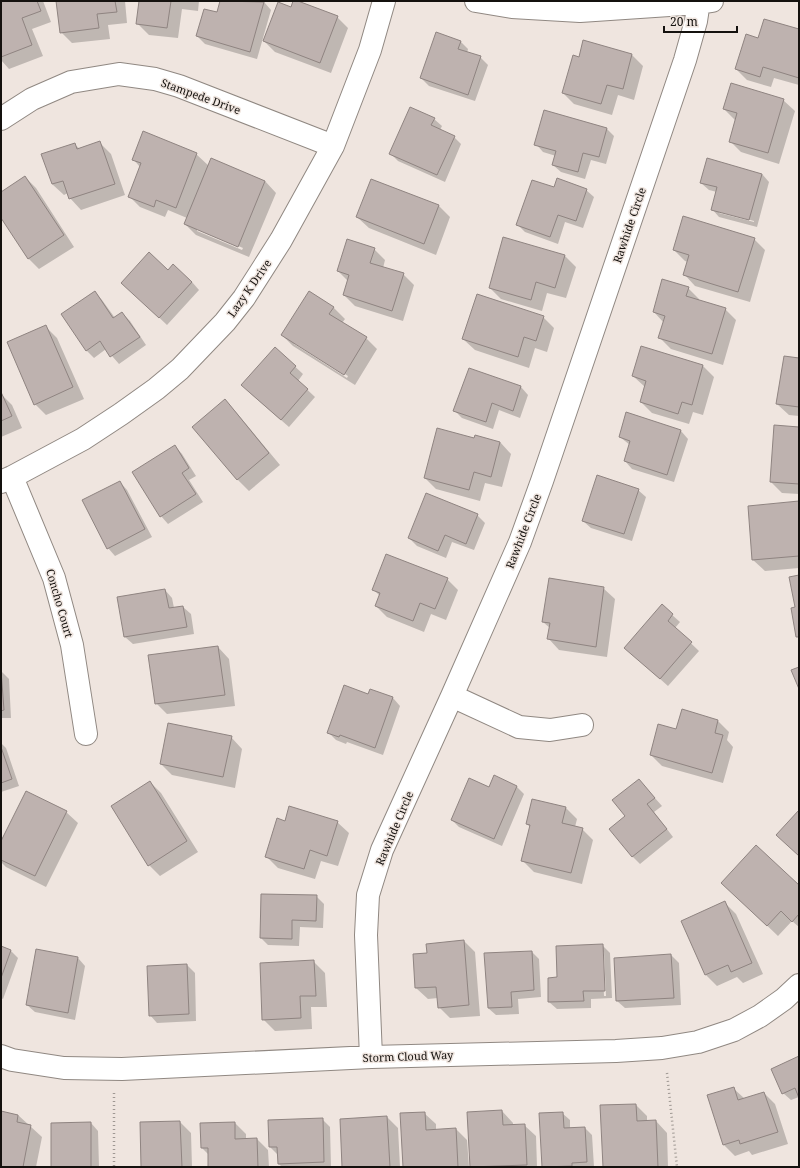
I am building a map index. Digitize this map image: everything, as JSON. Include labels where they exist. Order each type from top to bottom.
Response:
[{"type":"street","name":"Lazy K Drive","points":[[7,479],[83,439],[156,389],[180,369],[225,322],[244,298],[281,240],[333,146],[370,50],[384,1]]},
{"type":"street","points":[[476,1],[512,7],[580,11],[704,2]]},
{"type":"street","name":"Rawhide Circle","points":[[371,1057],[366,936],[368,895],[382,850],[520,542],[685,60],[696,21],[704,2]]},
{"type":"street","name":"Stampede Drive","points":[[1,119],[32,98],[71,82],[119,74],[155,79],[179,86],[333,146]]},
{"type":"street","name":"Concho Court","points":[[7,479],[54,578],[72,646],[86,734]]},
{"type":"street","points":[[452,696],[519,727],[550,730],[582,725]]},
{"type":"street","name":"Storm Cloud Way","points":[[1,1056],[12,1060],[64,1068],[122,1069],[371,1057],[616,1051],[662,1048],[698,1042],[734,1030],[760,1016],[784,999],[799,985]]},
{"type":"path","points":[[667,1073],[677,1167]]},
{"type":"path","points":[[114,1093],[114,1167]]},
{"type":"building","points":[[1,1],[37,1],[41,11],[22,18],[32,45],[1,57]]},
{"type":"building","points":[[56,1],[115,1],[117,12],[97,14],[99,28],[60,33]]},
{"type":"building","points":[[139,1],[171,1],[167,28],[136,24]]},
{"type":"building","points":[[220,1],[264,2],[250,52],[196,36],[204,9],[217,12]]},
{"type":"building","points":[[293,1],[298,1],[338,16],[320,63],[263,41],[278,2],[291,7]]},
{"type":"building","points":[[764,19],[799,29],[799,78],[763,67],[760,77],[735,69],[746,34],[758,38]]},
{"type":"building","points":[[436,32],[461,41],[458,49],[481,56],[468,95],[420,78]]},
{"type":"building","points":[[583,40],[632,54],[623,89],[607,85],[601,104],[562,93],[573,55],[579,57]]},
{"type":"building","points":[[731,83],[784,99],[768,153],[729,142],[737,113],[723,109]]},
{"type":"building","points":[[410,107],[435,118],[431,125],[455,136],[437,175],[389,154]]},
{"type":"building","points":[[544,110],[607,128],[599,157],[583,153],[578,172],[552,165],[556,151],[534,145]]},
{"type":"building","points":[[143,131],[197,153],[176,208],[156,200],[154,207],[128,197],[141,163],[132,160]]},
{"type":"building","points":[[100,141],[115,184],[69,199],[63,181],[52,184],[41,154],[75,143],[77,149]]},
{"type":"building","points":[[211,158],[265,181],[238,247],[184,224]]},
{"type":"building","points":[[707,158],[762,174],[749,220],[711,210],[717,187],[700,183]]},
{"type":"building","points":[[25,176],[64,235],[28,259],[1,218],[1,192]]},
{"type":"building","points":[[557,178],[587,189],[576,221],[558,215],[550,237],[516,225],[532,180],[554,187]]},
{"type":"building","points":[[371,179],[439,205],[424,244],[356,217]]},
{"type":"building","points":[[683,216],[755,238],[738,292],[683,275],[689,255],[673,250]]},
{"type":"building","points":[[503,237],[565,255],[555,288],[536,282],[531,300],[489,288]]},
{"type":"building","points":[[347,239],[375,248],[370,263],[404,273],[392,311],[343,295],[349,275],[337,271]]},
{"type":"building","points":[[149,252],[168,270],[173,264],[192,282],[159,318],[121,283]]},
{"type":"building","points":[[662,279],[689,287],[686,296],[726,308],[712,354],[658,338],[665,316],[653,312]]},
{"type":"building","points":[[95,291],[113,318],[122,312],[140,337],[110,357],[100,341],[86,351],[61,314]]},
{"type":"building","points":[[309,291],[334,307],[329,314],[367,337],[344,375],[281,335]]},
{"type":"building","points":[[477,294],[544,316],[536,341],[524,337],[518,357],[462,339]]},
{"type":"building","points":[[46,325],[73,387],[34,405],[7,342]]},
{"type":"building","points":[[641,346],[703,365],[692,405],[682,402],[678,414],[640,402],[646,381],[632,376]]},
{"type":"building","points":[[275,347],[296,366],[290,373],[308,389],[281,420],[241,385]]},
{"type":"building","points":[[784,356],[799,358],[799,407],[776,404]]},
{"type":"building","points":[[469,368],[521,386],[513,411],[492,403],[486,422],[453,411]]},
{"type":"building","points":[[1,392],[12,416],[1,421]]},
{"type":"building","points":[[225,399],[269,453],[237,480],[192,427]]},
{"type":"building","points":[[626,412],[681,430],[667,475],[624,461],[630,441],[619,437]]},
{"type":"building","points":[[774,425],[799,427],[799,484],[770,482]]},
{"type":"building","points":[[437,428],[474,438],[475,435],[500,442],[491,477],[474,472],[469,490],[424,478]]},
{"type":"building","points":[[175,445],[189,468],[182,473],[196,494],[160,517],[132,472]]},
{"type":"building","points":[[597,475],[639,489],[624,534],[582,521]]},
{"type":"building","points":[[120,481],[145,529],[107,549],[82,500]]},
{"type":"building","points":[[426,493],[478,514],[466,544],[445,535],[438,551],[408,538]]},
{"type":"building","points":[[799,501],[799,556],[752,560],[748,506]]},
{"type":"building","points":[[386,554],[448,578],[435,609],[420,603],[413,621],[375,606],[380,593],[372,590]]},
{"type":"building","points":[[799,575],[799,637],[796,637],[791,608],[795,607],[789,577]]},
{"type":"building","points":[[549,578],[604,587],[596,647],[547,639],[550,623],[542,622]]},
{"type":"building","points":[[165,589],[169,608],[183,606],[187,627],[124,637],[117,597]]},
{"type":"building","points":[[662,604],[673,614],[668,621],[692,642],[660,679],[624,648]]},
{"type":"building","points":[[218,646],[225,695],[155,704],[148,655]]},
{"type":"building","points":[[799,667],[799,689],[791,670]]},
{"type":"building","points":[[1,670],[4,710],[1,711]]},
{"type":"building","points":[[344,685],[368,694],[370,689],[393,697],[375,748],[340,735],[339,737],[327,733]]},
{"type":"building","points":[[682,709],[718,720],[715,733],[723,735],[712,773],[650,755],[658,724],[676,729]]},
{"type":"building","points":[[168,723],[232,736],[223,777],[160,764]]},
{"type":"building","points":[[1,747],[12,779],[1,783]]},
{"type":"building","points":[[494,775],[517,786],[494,839],[451,820],[469,778],[489,787]]},
{"type":"building","points":[[639,779],[655,798],[647,804],[667,829],[632,857],[609,829],[625,816],[612,800]]},
{"type":"building","points":[[150,781],[187,841],[148,866],[111,806]]},
{"type":"building","points":[[26,791],[67,811],[35,876],[1,860],[1,841]]},
{"type":"building","points":[[532,799],[566,807],[562,823],[583,828],[571,873],[521,861],[530,825],[526,824]]},
{"type":"building","points":[[289,806],[338,821],[327,856],[310,850],[304,869],[265,857],[277,818],[285,821]]},
{"type":"building","points":[[799,810],[799,856],[776,835]]},
{"type":"building","points":[[756,845],[799,885],[799,914],[792,922],[781,911],[767,926],[721,883]]},
{"type":"building","points":[[261,894],[317,895],[316,921],[292,920],[292,939],[260,938]]},
{"type":"building","points":[[725,901],[752,963],[731,972],[728,965],[705,975],[681,921]]},
{"type":"building","points":[[464,940],[469,1005],[438,1008],[436,987],[415,988],[413,954],[427,953],[426,944]]},
{"type":"building","points":[[603,944],[605,991],[583,991],[584,1001],[548,1002],[548,978],[557,977],[556,946]]},
{"type":"building","points":[[1,946],[11,950],[1,978]]},
{"type":"building","points":[[36,949],[78,957],[68,1013],[26,1005]]},
{"type":"building","points":[[532,951],[534,990],[511,992],[512,1007],[488,1008],[484,953]]},
{"type":"building","points":[[671,954],[674,998],[616,1001],[614,958]]},
{"type":"building","points":[[314,960],[316,996],[300,996],[301,1018],[262,1020],[260,963]]},
{"type":"building","points":[[187,964],[189,1014],[149,1016],[147,966]]},
{"type":"building","points":[[799,1056],[799,1098],[795,1088],[782,1094],[771,1069]]},
{"type":"building","points":[[734,1087],[738,1100],[764,1092],[778,1132],[740,1144],[739,1140],[723,1145],[707,1095]]},
{"type":"building","points":[[636,1104],[637,1121],[656,1120],[658,1167],[603,1167],[600,1105]]},
{"type":"building","points":[[502,1110],[503,1125],[525,1124],[527,1165],[470,1167],[467,1112]]},
{"type":"building","points":[[1,1111],[18,1115],[17,1122],[31,1125],[23,1167],[1,1167]]},
{"type":"building","points":[[425,1112],[426,1130],[456,1128],[458,1167],[403,1167],[400,1113]]},
{"type":"building","points":[[563,1112],[564,1128],[585,1127],[587,1162],[572,1163],[572,1166],[542,1167],[539,1113]]},
{"type":"building","points":[[387,1116],[390,1167],[342,1167],[340,1119]]},
{"type":"building","points":[[323,1118],[324,1162],[278,1164],[277,1147],[269,1147],[268,1120]]},
{"type":"building","points":[[180,1121],[182,1167],[141,1167],[140,1122]]},
{"type":"building","points":[[91,1122],[91,1167],[51,1167],[51,1123]]},
{"type":"building","points":[[235,1122],[235,1139],[257,1138],[258,1167],[208,1167],[208,1148],[201,1148],[200,1123]]}]
